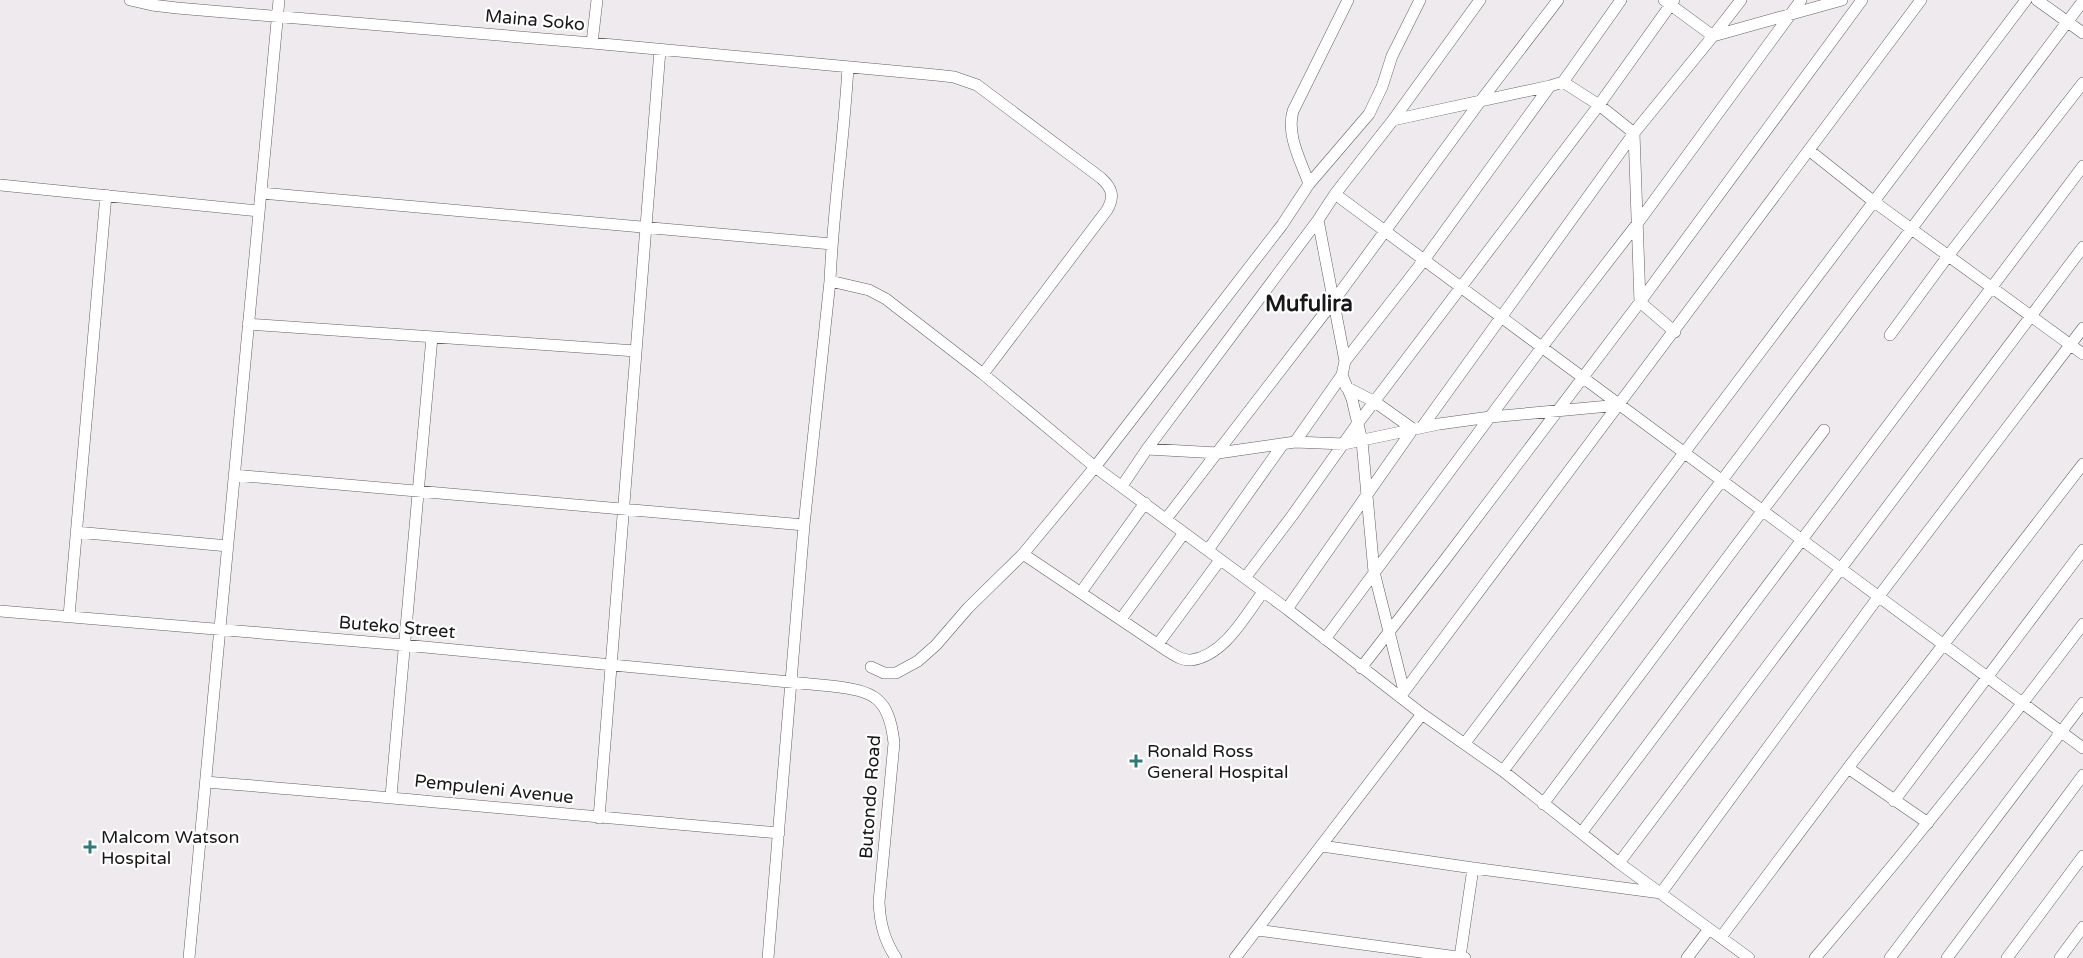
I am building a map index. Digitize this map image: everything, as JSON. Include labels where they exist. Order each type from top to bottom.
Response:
[{"type":"street","name":"Maina Soko","points":[[130,0],[152,5],[945,76],[977,85],[1102,178],[1109,185],[1112,192],[1112,198],[1107,210],[983,374]]},
{"type":"street","points":[[189,958],[279,0]]},
{"type":"street","points":[[592,43],[597,0]]},
{"type":"street","points":[[1309,184],[1292,135],[1290,121],[1293,111],[1348,0]]},
{"type":"street","points":[[871,667],[884,673],[896,673],[918,661],[1023,554],[1095,467],[1253,264],[1309,184],[1369,114],[1400,40],[1420,0]]},
{"type":"street","points":[[1122,486],[1147,449],[1318,220],[1335,194],[1393,120],[1480,0]]},
{"type":"street","points":[[1166,519],[1333,302],[1384,230],[1558,0]]},
{"type":"street","points":[[1393,120],[1479,103],[1563,82],[1621,0]]},
{"type":"street","points":[[1287,610],[1367,495],[1503,318],[1634,133],[1741,0]]},
{"type":"street","points":[[1325,638],[1542,347],[1637,224],[1801,0]]},
{"type":"street","points":[[1713,36],[1842,0]]},
{"type":"street","points":[[1361,668],[1640,302],[1862,0]]},
{"type":"street","points":[[1402,694],[1534,516],[1675,332],[1921,0]]},
{"type":"street","points":[[1465,743],[1686,453],[1873,201],[2026,0]]},
{"type":"street","points":[[2037,0],[2083,33]]},
{"type":"street","points":[[1503,772],[1724,481],[2083,1]]},
{"type":"street","points":[[1245,578],[1358,423],[1599,105],[1669,2],[1713,36]]},
{"type":"street","points":[[599,818],[660,50]]},
{"type":"street","points":[[768,958],[804,525],[830,281],[848,67]]},
{"type":"street","points":[[1563,82],[1599,105],[1634,133],[1640,302],[1675,332]]},
{"type":"street","points":[[1890,334],[1948,256],[2083,83]]},
{"type":"street","points":[[1345,362],[1424,260],[1550,86]]},
{"type":"street","points":[[1810,151],[1873,201],[2083,354]]},
{"type":"street","points":[[1582,832],[2083,166]]},
{"type":"street","points":[[0,184],[259,211]]},
{"type":"street","points":[[261,193],[832,244]]},
{"type":"street","points":[[1335,194],[2083,748]]},
{"type":"street","points":[[69,616],[106,195]]},
{"type":"street","points":[[1295,442],[1342,375],[1345,362],[1318,220]]},
{"type":"street","points":[[1619,863],[2083,247]]},
{"type":"street","points":[[830,281],[869,290],[886,299],[983,374],[1095,467],[1325,638],[1361,668],[1402,694],[1422,714],[1465,743],[1582,832],[1619,863],[1749,958]]},
{"type":"street","points":[[248,324],[636,351]]},
{"type":"street","points":[[1661,893],[1879,596],[2083,328]]},
{"type":"street","points":[[391,796],[432,337]]},
{"type":"street","points":[[1342,375],[1362,441],[1374,572],[1402,694]]},
{"type":"street","points":[[1346,386],[1418,428]]},
{"type":"street","points":[[1147,449],[1218,453],[1295,442],[1344,444],[1418,428],[1490,417],[1620,404]]},
{"type":"street","points":[[1543,804],[1824,430]]},
{"type":"street","points":[[1208,550],[1283,444]]},
{"type":"street","points":[[1721,937],[1848,768],[2083,464]]},
{"type":"street","points":[[234,475],[804,525]]},
{"type":"street","points":[[1081,592],[1145,503]]},
{"type":"street","points":[[76,532],[228,546]]},
{"type":"street","points":[[1121,619],[1184,533]]},
{"type":"street","points":[[1894,800],[2083,550]]},
{"type":"street","points":[[1023,554],[1158,644],[1184,659],[1190,660],[1213,651],[1223,643],[1263,592]]},
{"type":"street","points":[[1158,644],[1220,560]]},
{"type":"street","name":"Buteko Street","points":[[0,611],[404,645],[790,682]]},
{"type":"street","points":[[1819,957],[2023,704],[2083,624]]},
{"type":"street","name":"Butondo Road","points":[[790,682],[862,691],[876,698],[887,710],[892,722],[894,743],[879,902],[882,929],[896,958]]},
{"type":"street","points":[[1890,958],[2083,703]]},
{"type":"street","points":[[1235,958],[1422,714]]},
{"type":"street","points":[[1848,768],[1928,823]]},
{"type":"street","points":[[1947,958],[2083,775]]},
{"type":"street","name":"Pempuleni Avenue","points":[[206,782],[391,796],[599,818],[779,833]]},
{"type":"street","points":[[1322,846],[1661,893]]},
{"type":"street","points":[[2007,958],[2083,856]]},
{"type":"street","points":[[1460,957],[1473,868]]},
{"type":"street","points":[[2060,958],[2083,927]]},
{"type":"street","points":[[1687,958],[1709,929]]},
{"type":"street","points":[[1257,930],[1432,956],[1465,958]]},
{"type":"place","name":"Ronald Ross General Hospital","points":[[1136,761]]},
{"type":"place","name":"Malcom Watson Hospital","points":[[90,847]]},
{"type":"district","name":"Mufulira","points":[[1309,303]]}]
